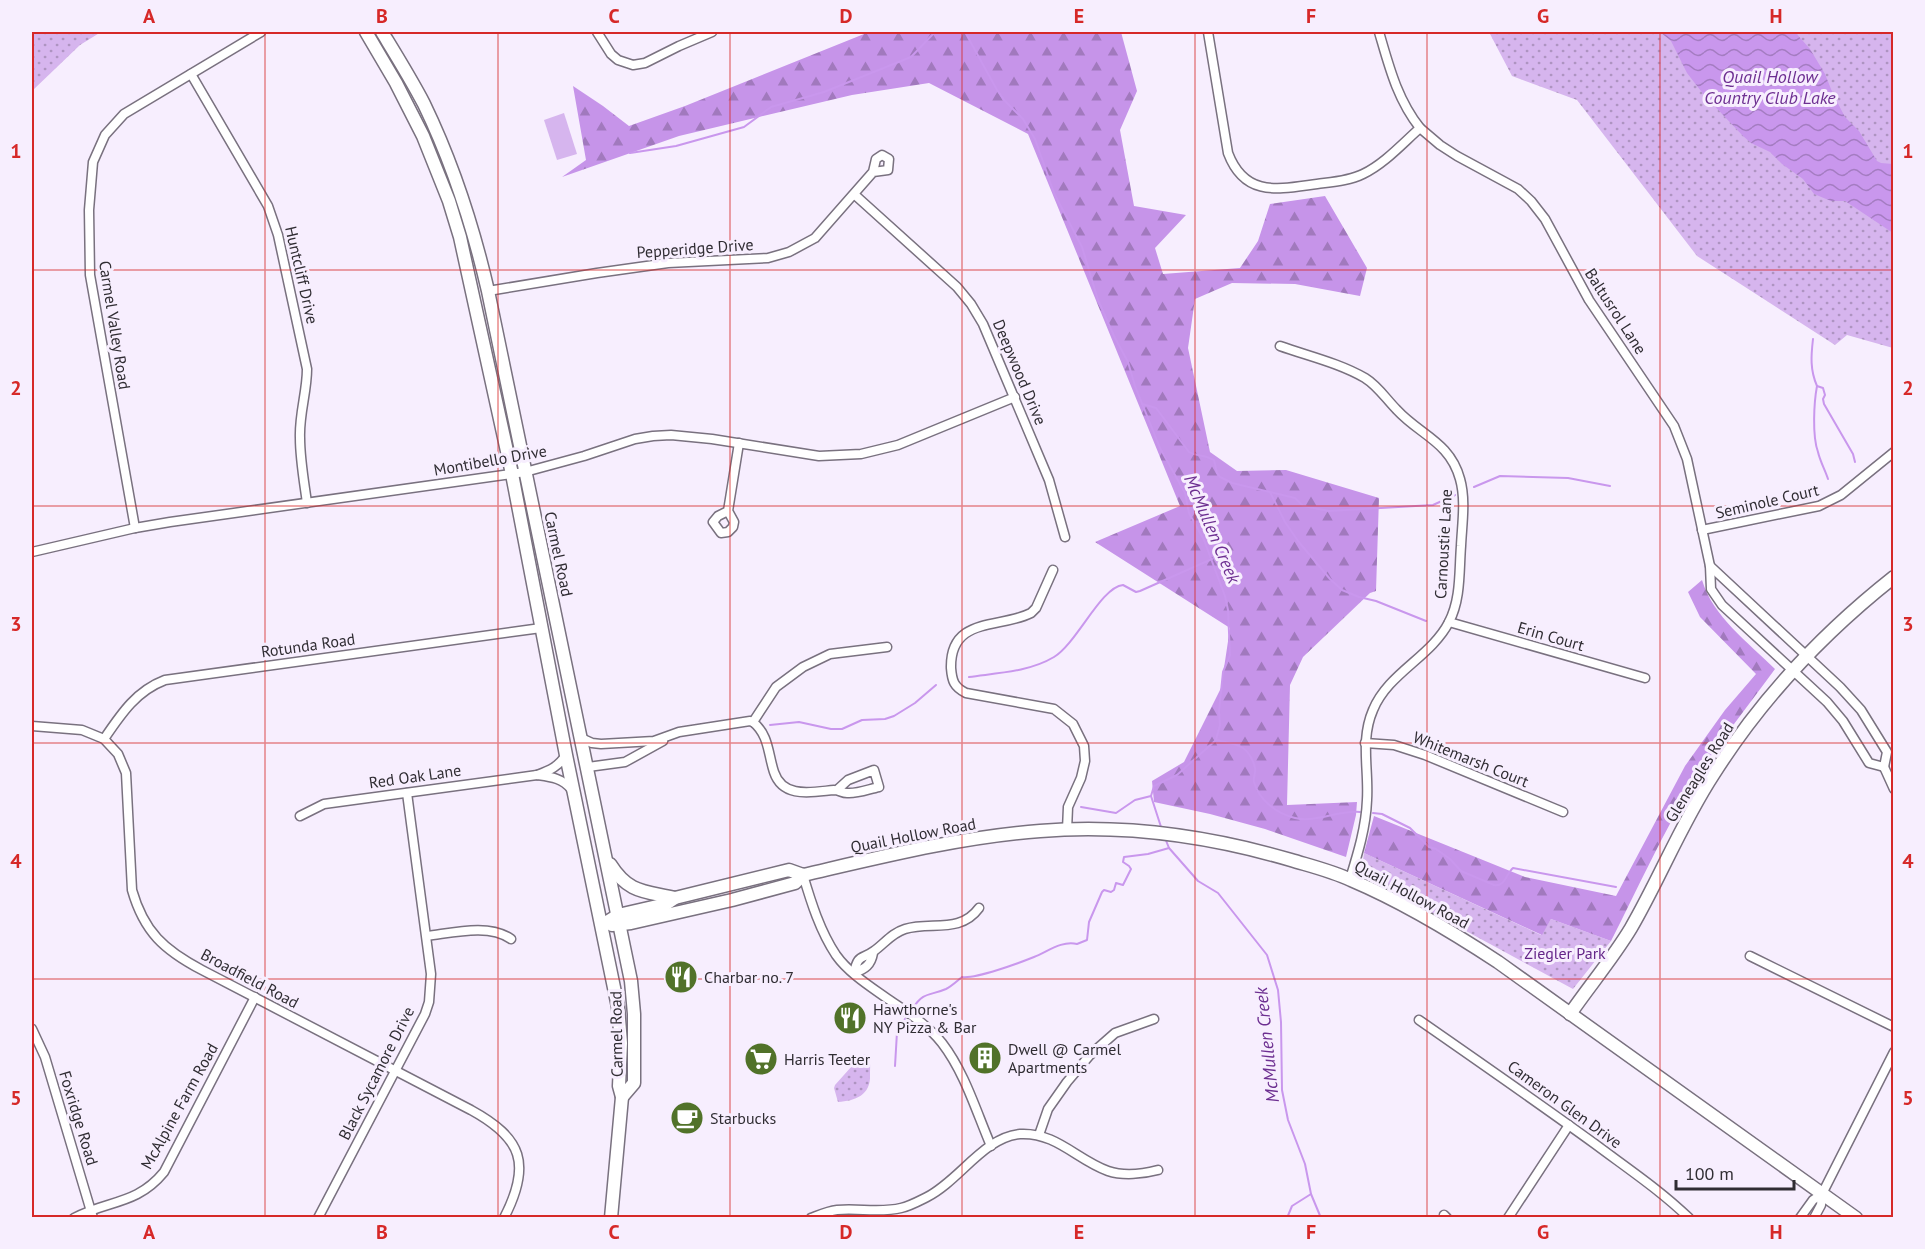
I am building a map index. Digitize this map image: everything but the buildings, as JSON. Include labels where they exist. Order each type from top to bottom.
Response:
[{"type":"main road","name":"Carmel Road","points":[[366,32],[414,117],[449,201],[465,256],[512,474],[566,755],[618,1007],[621,1043],[619,1086],[622,1097],[611,1218]]},
{"type":"main road","name":"Carmel Road","points":[[382,32],[415,87],[446,151],[468,213],[488,291],[631,981],[635,1050],[634,1083],[622,1097]]},
{"type":"main road","name":"Gleneagles Road","points":[[1570,1014],[1630,928],[1683,825],[1723,759],[1762,706],[1851,611],[1893,577]]},
{"type":"main road","points":[[566,755],[580,766],[588,767]]},
{"type":"main road","name":"Quail Hollow Road","points":[[602,925],[666,904],[675,898],[789,870],[803,874],[945,844],[991,837],[1067,830],[1154,831],[1226,842],[1350,879],[1381,893],[1452,932],[1498,962],[1856,1218]]},
{"type":"main road","points":[[607,859],[621,878],[638,890],[675,898]]},
{"type":"main road","name":"Quail Hollow Road","points":[[619,920],[732,900],[795,883],[803,874]]},
{"type":"street","name":"Carmel Valley Road","points":[[135,528],[91,287],[88,250],[91,176],[98,148],[113,124],[130,110],[261,32]]},
{"type":"street","points":[[597,32],[611,54],[618,60],[633,65],[645,63],[712,32]]},
{"type":"street","points":[[1208,32],[1228,153],[1236,171],[1256,186],[1281,189],[1347,180],[1377,166],[1420,128]]},
{"type":"street","name":"Baltusrol Lane","points":[[1379,32],[1399,94],[1411,116],[1420,128],[1440,145],[1506,181],[1518,189],[1539,210],[1589,300],[1674,426],[1686,459],[1710,566],[1711,589],[1722,605],[1827,702],[1843,721],[1869,763],[1884,766]]},
{"type":"street","name":"Huntcliff Drive","points":[[191,74],[264,199],[278,235],[307,369],[300,437],[307,503]]},
{"type":"street","name":"Pepperidge Drive","points":[[488,291],[668,263],[768,258],[782,255],[815,238],[873,172]]},
{"type":"street","name":"Deepwood Drive","points":[[855,195],[957,287],[971,304],[990,337],[1049,480],[1065,537]]},
{"type":"street","name":"Carnoustie Lane","points":[[1280,346],[1365,379],[1381,391],[1405,418],[1440,444],[1449,456],[1460,479],[1463,502],[1458,595],[1449,622],[1433,644],[1397,677],[1377,701],[1368,723],[1365,743],[1367,801],[1360,847],[1350,879]]},
{"type":"street","name":"Montibello Drive","points":[[32,552],[135,528],[525,472],[575,459],[635,439],[653,436],[681,435],[819,456],[861,454],[898,445],[1015,397]]},
{"type":"street","points":[[728,512],[739,443]]},
{"type":"street","name":"Seminole Court","points":[[1702,530],[1825,504],[1841,495],[1893,452]]},
{"type":"street","points":[[1710,566],[1840,687],[1861,710],[1887,752],[1884,766],[1893,789]]},
{"type":"street","points":[[1053,570],[1032,614],[981,625],[965,633],[952,654],[952,680],[957,689],[966,693],[1054,709],[1073,724],[1084,746],[1085,761],[1081,778],[1068,807],[1067,830]]},
{"type":"street","name":"Erin Court","points":[[1449,622],[1645,678]]},
{"type":"street","name":"Rotunda Road","points":[[104,739],[130,702],[147,689],[165,680],[541,628]]},
{"type":"street","points":[[581,738],[592,743],[654,741],[680,732],[753,722],[776,687],[803,667],[830,654],[887,646]]},
{"type":"street","points":[[753,722],[766,739],[775,775],[791,791],[806,794],[837,790],[846,794],[879,788],[874,770],[848,780],[837,790]]},
{"type":"street","points":[[32,726],[76,728],[104,739]]},
{"type":"street","points":[[588,767],[624,762],[680,732]]},
{"type":"street","name":"Broadfield Road","points":[[104,739],[118,754],[126,773],[132,890],[137,906],[149,929],[179,958],[492,1122],[507,1136],[516,1154],[520,1176],[514,1198],[504,1218]]},
{"type":"street","name":"Whitemarsh Court","points":[[1365,743],[1394,745],[1415,752],[1563,812]]},
{"type":"street","name":"Red Oak Lane","points":[[300,816],[324,804],[537,775],[556,767],[566,755]]},
{"type":"street","name":"Red Oak Lane","points":[[537,775],[558,778],[567,783],[574,792]]},
{"type":"street","name":"Black Sycamore Drive","points":[[318,1218],[429,1002],[432,974],[407,793]]},
{"type":"street","points":[[803,874],[820,925],[837,956],[854,973],[913,1016],[941,1042],[962,1075],[991,1146]]},
{"type":"street","points":[[854,973],[856,963],[864,955],[873,953],[895,933],[915,927],[959,924],[979,908]]},
{"type":"street","points":[[427,936],[487,931],[512,939]]},
{"type":"street","points":[[1750,956],[1893,1027]]},
{"type":"street","name":"McAlpine Farm Road","points":[[74,1218],[92,1214],[140,1194],[156,1182],[164,1172],[255,997]]},
{"type":"street","points":[[1039,1135],[1048,1109],[1090,1055],[1115,1033],[1154,1019]]},
{"type":"street","name":"Cameron Glen Drive","points":[[1419,1020],[1569,1125],[1653,1187],[1689,1218]]},
{"type":"street","name":"Foxridge Road","points":[[32,1029],[45,1057],[92,1214]]},
{"type":"street","points":[[1814,1218],[1821,1205],[1822,1194],[1893,1052]]},
{"type":"street","points":[[1508,1218],[1569,1125]]},
{"type":"street","points":[[811,1218],[838,1210],[901,1208],[915,1203],[946,1185],[991,1146],[1010,1135],[1039,1135],[1117,1173],[1147,1173],[1158,1170]]},
{"type":"street","points":[[1800,1218],[1813,1200],[1822,1194]]},
{"type":"green space","points":[[32,32],[101,32],[80,45],[32,91]]},
{"type":"green space","points":[[869,32],[1121,32],[1137,91],[1120,130],[1134,206],[1186,215],[1155,248],[1163,274],[1240,268],[1258,241],[1270,204],[1325,196],[1367,268],[1360,296],[1295,284],[1232,283],[1195,299],[1188,348],[1210,452],[1237,471],[1286,470],[1379,498],[1376,591],[1370,593],[1303,657],[1290,685],[1287,805],[1357,802],[1346,857],[1265,829],[1154,802],[1152,781],[1184,762],[1221,688],[1230,628],[1095,542],[1180,506],[1028,134],[929,83],[852,95],[679,136],[562,177],[586,160],[573,86],[629,126],[685,106]]},
{"type":"green space","points":[[1489,32],[1893,32],[1893,348],[1847,335],[1835,345],[1697,256],[1577,100],[1512,76]]},
{"type":"green space","points":[[564,113],[577,154],[557,160],[544,120]]},
{"type":"green space","points":[[1702,580],[1714,606],[1723,617],[1775,669],[1723,738],[1694,782],[1661,840],[1611,941],[1551,919],[1542,935],[1364,853],[1374,816],[1525,877],[1616,896],[1685,766],[1725,710],[1756,674],[1700,617],[1688,592]]},
{"type":"green space","name":"Ziegler Park","points":[[1364,853],[1541,935],[1551,919],[1611,941],[1573,989],[1361,874]]},
{"type":"green space","points":[[865,1054],[868,1055],[870,1062],[868,1088],[861,1096],[838,1102],[835,1085]]},
{"type":"water","name":"Quail Hollow Country Club Lake","points":[[1660,32],[1795,32],[1810,49],[1825,74],[1845,117],[1859,131],[1877,161],[1893,164],[1893,233],[1845,201],[1831,201],[1814,194],[1803,179],[1770,152],[1751,143],[1704,95],[1687,73],[1671,41]]},
{"type":"waterway","points":[[630,153],[676,146],[744,127],[771,107],[824,92],[911,57],[935,32]]},
{"type":"waterway","name":"McMullen Creek","points":[[965,32],[997,90],[1023,119],[1035,139],[1054,193],[1082,247],[1098,300],[1128,362],[1135,386],[1160,448],[1185,493],[1189,513],[1204,540],[1225,596],[1228,610],[1230,655],[1223,672],[1220,725],[1216,740],[1177,775],[1154,786],[1151,796],[1162,830]]},
{"type":"waterway","points":[[1813,339],[1812,363],[1817,386],[1823,388],[1824,404],[1853,454],[1855,462]]},
{"type":"waterway","points":[[1817,386],[1814,410],[1815,437],[1828,479]]},
{"type":"waterway","points":[[1142,404],[1156,408],[1189,452],[1214,460],[1220,477],[1232,483],[1295,498],[1303,506],[1329,511],[1433,505],[1455,495]]},
{"type":"waterway","points":[[1474,487],[1500,476],[1568,478],[1610,486]]},
{"type":"waterway","points":[[1270,492],[1285,522],[1298,541],[1342,590],[1426,621]]},
{"type":"waterway","points":[[969,677],[1013,671],[1044,662],[1063,650],[1106,595],[1115,588],[1123,585],[1136,592],[1140,591],[1212,559]]},
{"type":"waterway","points":[[770,725],[799,722],[842,729],[862,720],[885,719],[915,703],[936,685]]},
{"type":"waterway","points":[[1216,740],[1237,745],[1247,752],[1255,770],[1256,789],[1264,800],[1282,813],[1295,818],[1311,819],[1360,812]]},
{"type":"waterway","points":[[1081,807],[1116,813],[1135,800],[1151,796]]},
{"type":"waterway","points":[[1373,813],[1382,814],[1410,828],[1429,847],[1450,859],[1461,871],[1494,885],[1501,884],[1513,868],[1616,887]]},
{"type":"waterway","name":"McMullen Creek","points":[[1165,838],[1169,848],[1198,881],[1218,893],[1267,955],[1278,990],[1282,1090],[1288,1120],[1305,1164],[1311,1194],[1321,1218]]},
{"type":"waterway","points":[[913,1008],[924,996],[946,989],[962,977],[977,976],[998,970],[1060,945],[1077,944],[1087,940],[1089,922],[1102,892],[1104,890],[1111,892],[1116,883],[1123,885],[1131,869],[1123,862],[1124,857],[1169,848]]},
{"type":"waterway","points":[[895,1066],[897,1032],[905,1019]]},
{"type":"waterway","points":[[1287,1218],[1292,1206],[1311,1194]]},
{"type":"place","name":"Charbar no. 7","points":[[681,977]]},
{"type":"place","name":"Hawthorne's NY Pizza & Bar","points":[[850,1018]]},
{"type":"place","name":"Dwell @ Carmel Apartments","points":[[985,1058]]},
{"type":"place","name":"Harris Teeter","points":[[761,1059]]},
{"type":"place","name":"Starbucks","points":[[687,1118]]}]
